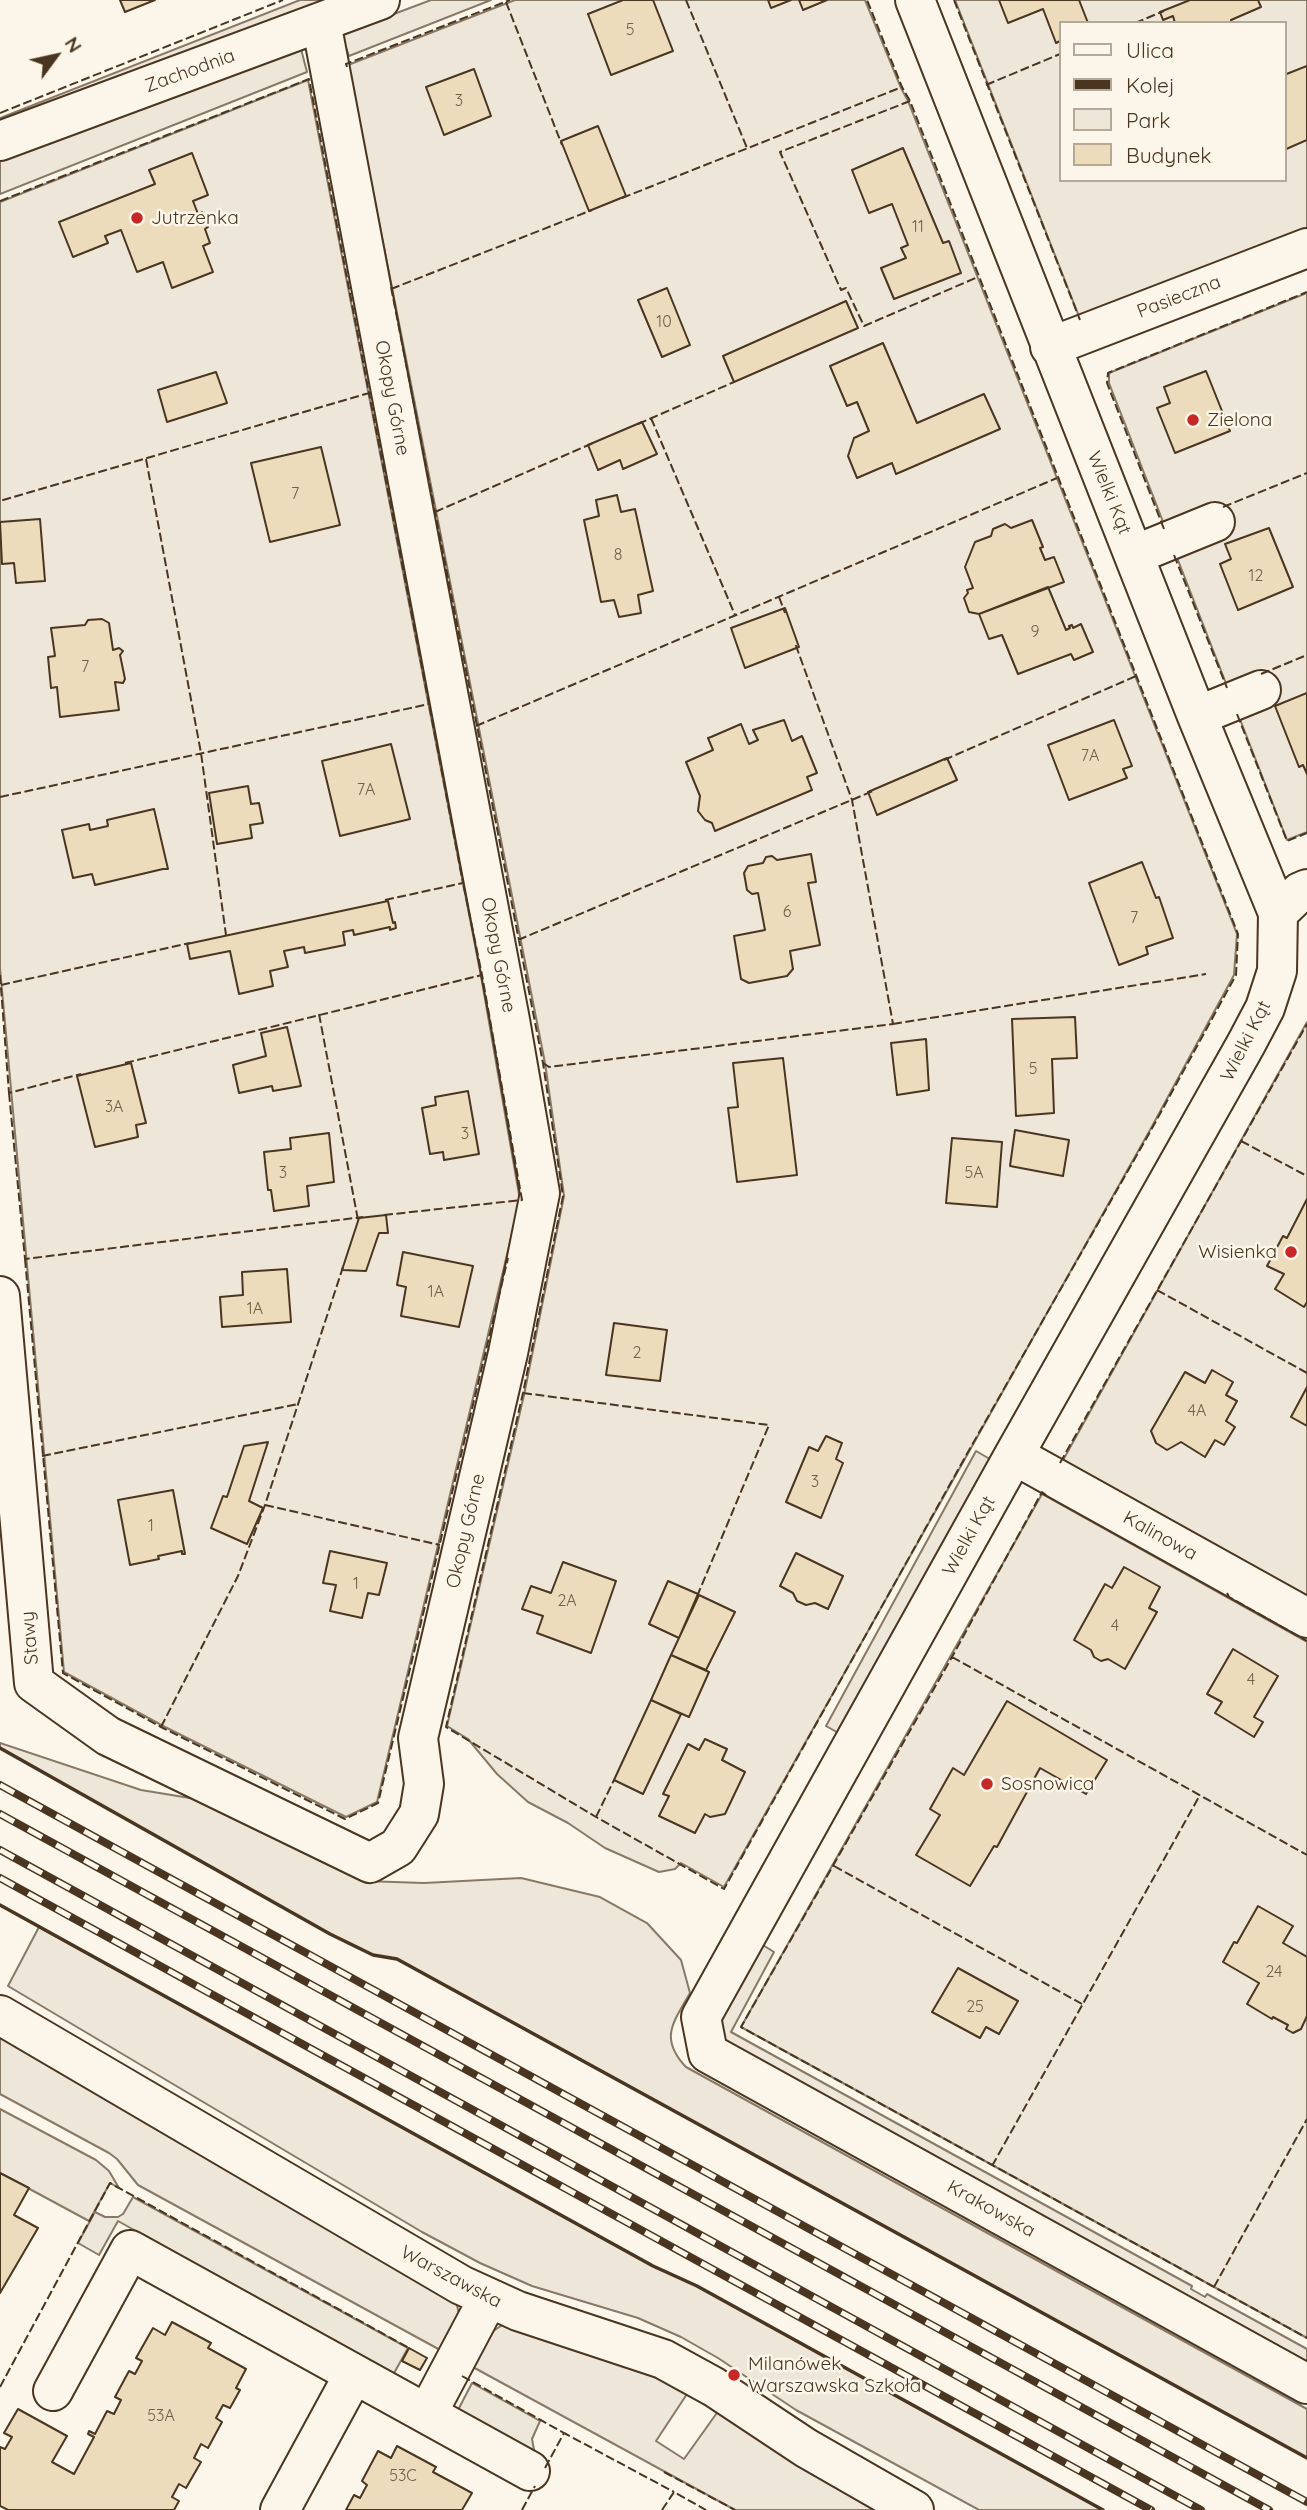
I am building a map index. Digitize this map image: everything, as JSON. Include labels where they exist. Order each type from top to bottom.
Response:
[{"type":"street","name":"Zachodnia","points":[[0,141],[380,0]]},
{"type":"street","name":"Wielki Kąt","points":[[701,2017],[1265,1008],[1277,971],[1278,913],[1050,347],[915,0]]},
{"type":"street","name":"Okopy Górne","points":[[321,22],[510,1020],[540,1193],[508,1353],[418,1738],[424,1784],[419,1814],[398,1847],[370,1863]]},
{"type":"street","name":"Pasieczna","points":[[1050,347],[1307,248]]},
{"type":"street","points":[[1134,555],[1215,522]]},
{"type":"street","points":[[1197,716],[1261,691]]},
{"type":"street","points":[[1278,913],[1300,892],[1307,889]]},
{"type":"street","name":"Stawy","points":[[0,1296],[34,1683],[108,1736],[370,1863]]},
{"type":"street","name":"Kalinowa","points":[[1014,1455],[1307,1618]]},
{"type":"street","name":"Warszawska","points":[[0,2015],[433,2270],[488,2299],[663,2359],[714,2387],[806,2448],[914,2510]]},
{"type":"street","name":"Krakowska","points":[[701,2017],[708,2053],[1307,2384]]},
{"type":"street","points":[[53,2391],[130,2250],[530,2471]]},
{"type":"street","points":[[427,2414],[488,2299]]},
{"type":"street","points":[[280,2510],[354,2374]]},
{"type":"green space","points":[[300,0],[334,0],[0,126],[0,118]]},
{"type":"green space","points":[[431,0],[491,0],[349,56],[341,34]]},
{"type":"green space","points":[[515,0],[865,0],[908,101],[1237,934],[1234,975],[1150,1130],[724,1887],[681,1863],[675,1869],[659,1872],[605,1848],[568,1823],[528,1802],[497,1774],[468,1739],[447,1726],[524,1395],[564,1196],[545,1063],[348,65]]},
{"type":"green space","points":[[955,0],[1307,0],[1307,234],[1080,319]]},
{"type":"green space","points":[[301,49],[307,72],[0,194],[0,160]]},
{"type":"green space","points":[[308,80],[481,976],[520,1200],[377,1802],[346,1817],[165,1727],[64,1672],[0,968],[0,202]]},
{"type":"green space","points":[[1307,293],[1307,832],[1287,840],[1109,383],[1109,373]]},
{"type":"green space","points":[[1307,1022],[1307,1598],[1062,1462]]},
{"type":"green space","points":[[976,1451],[995,1462],[842,1735],[826,1726]]},
{"type":"green space","points":[[1042,1494],[1307,1642],[1307,2338],[741,2027]]},
{"type":"green space","points":[[0,1743],[141,1790],[202,1800],[364,1881],[424,1883],[521,1878],[600,1897],[647,1923],[681,1960],[690,1993],[674,2022],[671,2039],[678,2057],[686,2067],[1307,2409],[1307,2458],[397,1959],[373,1955],[330,1934],[0,1748]]},
{"type":"green space","points":[[39,1927],[653,2266],[697,2286],[1103,2510],[979,2510],[796,2410],[681,2337],[638,2318],[532,2286],[480,2263],[422,2232],[8,1986]]},
{"type":"green space","points":[[758,1942],[774,1952],[731,2032],[1192,2286],[1191,2289],[1205,2297],[1207,2294],[1307,2349],[1307,2368],[735,2052],[724,2039],[719,2022]]},
{"type":"green space","points":[[0,2033],[456,2301],[459,2314],[442,2351],[138,2185],[109,2153],[0,2094]]},
{"type":"green space","points":[[0,2109],[96,2160],[109,2171],[119,2188],[110,2183],[89,2221],[0,2173]]},
{"type":"green space","points":[[504,2324],[634,2364],[689,2391],[656,2441],[684,2459],[719,2410],[883,2510],[735,2510],[471,2366],[490,2333]]},
{"type":"shaded area","points":[[133,2197],[408,2348],[393,2375],[118,2221],[99,2255],[78,2243],[95,2212],[105,2217],[118,2217],[123,2214]]},
{"type":"shaded area","points":[[472,2383],[540,2421],[532,2439],[534,2450],[538,2454],[458,2410]]},
{"type":"building","points":[[120,0],[155,0],[125,12]]},
{"type":"building","points":[[623,0],[653,0],[673,51],[611,75],[588,14]]},
{"type":"building","points":[[768,0],[791,0],[771,8]]},
{"type":"building","points":[[799,0],[827,0],[803,10]]},
{"type":"building","points":[[999,0],[1079,0],[1087,21],[1058,21],[1056,43],[1043,9],[1008,23]]},
{"type":"building","points":[[1190,0],[1258,0],[1261,7],[1231,21],[1174,21],[1173,16],[1163,20],[1160,12]]},
{"type":"building","points":[[1307,66],[1307,140],[1286,149],[1286,74]]},
{"type":"building","points":[[474,69],[491,116],[444,135],[426,87]]},
{"type":"building","points":[[598,126],[626,196],[589,211],[561,141]]},
{"type":"building","points":[[903,148],[943,243],[949,241],[961,273],[894,299],[881,268],[906,258],[901,248],[908,245],[892,204],[869,213],[852,170]]},
{"type":"building","name":"Jutrzenka","points":[[192,153],[208,195],[193,201],[198,214],[202,212],[208,227],[205,229],[210,243],[203,246],[213,272],[172,288],[163,262],[137,272],[121,230],[105,236],[108,243],[73,257],[59,222],[155,184],[149,170]]},
{"type":"building","points":[[667,288],[690,345],[662,357],[638,300]]},
{"type":"building","points":[[846,301],[858,328],[734,382],[723,356]]},
{"type":"building","points":[[883,343],[917,423],[984,394],[1000,429],[896,474],[892,463],[857,478],[848,456],[854,438],[869,431],[857,402],[847,406],[830,366]]},
{"type":"building","name":"Zielona","points":[[1206,371],[1230,431],[1175,453],[1157,408],[1170,403],[1164,387]]},
{"type":"building","points":[[216,372],[227,403],[167,422],[158,390]]},
{"type":"building","points":[[642,422],[657,454],[623,469],[620,460],[598,470],[588,445]]},
{"type":"building","points":[[321,447],[340,525],[270,542],[251,463]]},
{"type":"building","points":[[617,495],[621,512],[635,509],[653,591],[638,595],[641,613],[619,617],[614,600],[601,602],[584,520],[599,516],[596,500]]},
{"type":"building","points":[[40,519],[45,581],[16,583],[14,563],[2,564],[0,522]]},
{"type":"building","points":[[1032,520],[1043,547],[1040,548],[1045,560],[1054,557],[1064,582],[979,614],[969,612],[964,598],[967,590],[973,588],[965,567],[975,542],[991,536],[993,529],[1005,524],[1011,528]]},
{"type":"building","points":[[1269,528],[1293,587],[1238,610],[1220,564],[1231,559],[1225,544]]},
{"type":"building","points":[[1048,587],[1066,630],[1069,626],[1072,625],[1073,628],[1081,624],[1093,652],[1074,660],[1071,654],[1018,674],[1002,635],[989,639],[979,614]]},
{"type":"building","points":[[785,608],[799,647],[745,668],[731,628]]},
{"type":"building","points":[[102,619],[109,623],[113,650],[119,648],[123,651],[120,655],[125,679],[123,683],[115,682],[119,710],[60,717],[57,687],[51,688],[48,657],[55,656],[51,628],[85,625],[88,620]]},
{"type":"building","points":[[1307,693],[1307,774],[1303,765],[1299,767],[1275,706]]},
{"type":"building","points":[[784,720],[792,741],[802,736],[817,773],[807,777],[812,790],[715,831],[712,823],[705,820],[698,811],[700,796],[686,762],[713,750],[708,738],[741,724],[749,744],[758,740],[753,730]]},
{"type":"building","points":[[1114,720],[1132,766],[1123,769],[1127,778],[1069,800],[1048,745]]},
{"type":"building","points":[[391,744],[410,819],[340,836],[322,761]]},
{"type":"building","points":[[947,758],[957,780],[877,815],[868,792]]},
{"type":"building","points":[[248,786],[251,804],[259,803],[263,823],[250,825],[252,838],[217,844],[209,793]]},
{"type":"building","points":[[154,809],[168,869],[95,885],[92,874],[73,878],[62,830],[89,824],[90,830],[108,826],[107,820]]},
{"type":"building","points":[[811,854],[816,882],[808,883],[820,945],[790,951],[793,969],[787,976],[749,983],[741,979],[734,936],[765,930],[758,893],[752,894],[747,890],[744,873],[748,866],[763,863],[766,857],[772,856],[777,860]]},
{"type":"building","points":[[1142,862],[1156,898],[1159,897],[1173,938],[1146,947],[1148,954],[1119,965],[1089,883]]},
{"type":"building","points":[[388,901],[396,928],[354,935],[353,930],[343,932],[345,945],[305,953],[304,947],[284,951],[288,967],[270,971],[273,986],[239,994],[230,951],[190,959],[187,944]]},
{"type":"building","points":[[1075,1017],[1077,1058],[1052,1059],[1054,1113],[1016,1116],[1012,1019]]},
{"type":"building","points":[[287,1027],[301,1086],[273,1091],[272,1086],[239,1093],[233,1065],[266,1056],[261,1033]]},
{"type":"building","points":[[926,1039],[929,1090],[897,1095],[891,1043]]},
{"type":"building","points":[[783,1058],[797,1175],[737,1182],[728,1108],[738,1107],[733,1063]]},
{"type":"building","points":[[131,1063],[146,1123],[136,1125],[138,1137],[95,1147],[77,1076]]},
{"type":"building","points":[[468,1091],[479,1154],[444,1160],[443,1152],[430,1154],[422,1108],[436,1105],[435,1097]]},
{"type":"building","points":[[1015,1130],[1069,1140],[1063,1176],[1010,1166]]},
{"type":"building","points":[[329,1133],[334,1182],[307,1186],[309,1206],[274,1211],[271,1190],[268,1190],[264,1152],[291,1149],[290,1138]]},
{"type":"building","points":[[952,1138],[1002,1142],[997,1207],[946,1203]]},
{"type":"building","name":"Wisienka","points":[[1307,1199],[1307,1302],[1304,1307],[1275,1289],[1284,1274],[1267,1266],[1283,1236],[1287,1238]]},
{"type":"building","points":[[386,1215],[388,1233],[379,1233],[366,1271],[342,1270],[359,1218]]},
{"type":"building","points":[[403,1252],[473,1266],[459,1327],[401,1316],[406,1287],[397,1285]]},
{"type":"building","points":[[287,1269],[291,1322],[222,1327],[220,1297],[243,1295],[242,1272]]},
{"type":"building","points":[[614,1323],[667,1330],[660,1381],[606,1375]]},
{"type":"building","points":[[1212,1370],[1233,1382],[1226,1395],[1237,1401],[1226,1421],[1235,1427],[1224,1445],[1215,1440],[1205,1457],[1181,1442],[1167,1450],[1156,1443],[1151,1431],[1185,1372],[1205,1383]]},
{"type":"building","points":[[1307,1387],[1307,1426],[1291,1417]]},
{"type":"building","points":[[826,1436],[842,1443],[836,1459],[843,1463],[821,1518],[786,1502],[809,1447],[818,1451]]},
{"type":"building","points":[[268,1442],[249,1501],[263,1508],[247,1544],[211,1528],[223,1496],[227,1497],[244,1446]]},
{"type":"building","points":[[173,1490],[185,1554],[182,1554],[182,1551],[130,1565],[118,1500]]},
{"type":"building","points":[[330,1551],[387,1563],[379,1595],[368,1593],[362,1618],[330,1611],[336,1585],[323,1583]]},
{"type":"building","points":[[796,1553],[843,1576],[828,1609],[815,1603],[806,1605],[797,1601],[793,1593],[780,1586]]},
{"type":"building","points":[[563,1562],[616,1581],[591,1653],[537,1633],[543,1616],[522,1609],[531,1586],[551,1593]]},
{"type":"building","points":[[1124,1567],[1160,1587],[1149,1608],[1157,1612],[1125,1669],[1108,1659],[1101,1661],[1094,1657],[1091,1650],[1074,1640],[1105,1584],[1112,1588]]},
{"type":"building","points":[[668,1581],[698,1594],[679,1638],[649,1624]]},
{"type":"building","points":[[699,1595],[735,1612],[706,1670],[671,1655]]},
{"type":"building","points":[[1233,1649],[1278,1676],[1254,1717],[1263,1722],[1254,1737],[1215,1713],[1222,1702],[1207,1694]]},
{"type":"building","points":[[671,1655],[709,1672],[689,1717],[651,1700]]},
{"type":"building","points":[[651,1700],[681,1714],[643,1794],[614,1780]]},
{"type":"building","name":"Sosnowica","points":[[1007,1701],[1107,1760],[1086,1794],[1040,1768],[997,1847],[994,1846],[970,1886],[916,1855],[940,1815],[930,1809],[953,1768],[964,1775]]},
{"type":"building","points":[[705,1739],[727,1749],[722,1760],[745,1772],[725,1814],[710,1817],[705,1814],[695,1833],[659,1816],[669,1796],[663,1794],[688,1744],[699,1750]]},
{"type":"building","points":[[1258,1906],[1293,1926],[1283,1943],[1307,1957],[1307,2016],[1301,2029],[1293,2033],[1286,2029],[1288,2025],[1247,2004],[1259,1983],[1223,1962]]},
{"type":"building","points":[[958,1968],[1018,2001],[999,2034],[986,2027],[980,2038],[932,2012]]},
{"type":"building","points":[[0,2173],[29,2188],[14,2215],[38,2228],[0,2293]]},
{"type":"building","points":[[172,2322],[211,2343],[208,2348],[246,2369],[236,2388],[240,2390],[230,2408],[223,2405],[216,2418],[222,2422],[208,2448],[201,2444],[194,2458],[201,2462],[186,2488],[179,2484],[172,2497],[179,2501],[174,2510],[8,2510],[0,2506],[0,2447],[5,2449],[12,2437],[4,2433],[18,2409],[67,2436],[52,2462],[74,2474],[94,2437],[88,2434],[89,2431],[95,2434],[107,2411],[114,2414],[121,2400],[115,2397],[129,2371],[135,2374],[142,2361],[136,2358],[153,2328],[165,2335]]},
{"type":"building","points":[[409,2348],[427,2358],[420,2370],[402,2361]]},
{"type":"building","points":[[397,2446],[436,2467],[433,2472],[472,2493],[462,2510],[346,2510],[354,2495],[360,2498],[367,2485],[362,2481],[378,2451],[391,2458]]},
{"type":"railway","points":[[0,1785],[1307,2502]]},
{"type":"railway","points":[[0,1814],[1269,2510]]},
{"type":"railway","points":[[0,1850],[1201,2510]]},
{"type":"railway","points":[[0,1878],[1151,2510]]},
{"type":"fence","points":[[0,113],[283,0]]},
{"type":"fence","points":[[347,67],[346,64],[510,0]]},
{"type":"fence","points":[[686,0],[747,148]]},
{"type":"fence","points":[[391,287],[543,1063],[563,1196],[523,1393],[446,1727],[596,1817],[724,1889],[1236,975],[1238,934],[910,101],[867,0]]},
{"type":"fence","points":[[954,0],[1080,320]]},
{"type":"fence","points":[[506,2],[562,145]]},
{"type":"fence","points":[[1140,21],[1164,11]]},
{"type":"fence","points":[[986,85],[1058,55]]},
{"type":"fence","points":[[0,201],[309,79],[369,393],[0,501]]},
{"type":"fence","points":[[622,198],[902,87]]},
{"type":"fence","points":[[910,101],[780,152],[841,290],[846,288],[864,326],[978,277]]},
{"type":"fence","points":[[391,289],[592,210]]},
{"type":"fence","points":[[1164,529],[1107,383],[1108,373],[1307,292]]},
{"type":"fence","points":[[638,424],[734,382]]},
{"type":"fence","points":[[0,797],[429,704],[369,393]]},
{"type":"fence","points":[[651,418],[735,615]]},
{"type":"fence","points":[[435,512],[593,443]]},
{"type":"fence","points":[[146,459],[201,753],[226,935]]},
{"type":"fence","points":[[1223,507],[1307,473]]},
{"type":"fence","points":[[476,726],[1057,478]]},
{"type":"fence","points":[[1174,555],[1227,688]]},
{"type":"fence","points":[[779,597],[785,613]]},
{"type":"fence","points":[[543,1063],[549,1067],[893,1024],[852,800],[795,643]]},
{"type":"fence","points":[[1261,674],[1307,655]]},
{"type":"fence","points":[[944,760],[1136,676]]},
{"type":"fence","points":[[385,900],[463,883],[429,704]]},
{"type":"fence","points":[[1237,714],[1287,841],[1307,833]]},
{"type":"fence","points":[[518,940],[873,791]]},
{"type":"fence","points":[[125,1063],[482,975],[463,883]]},
{"type":"fence","points":[[1,985],[190,943]]},
{"type":"fence","points":[[893,1024],[1206,974]]},
{"type":"fence","points":[[0,975],[9,1093],[81,1074]]},
{"type":"fence","points":[[384,1215],[522,1200],[482,975]]},
{"type":"fence","points":[[319,1014],[358,1220]]},
{"type":"fence","points":[[1060,1463],[1307,1024]]},
{"type":"fence","points":[[9,1093],[25,1259],[363,1217]]},
{"type":"fence","points":[[1241,1141],[1307,1176]]},
{"type":"fence","points":[[25,1259],[63,1673],[161,1727],[345,1819],[378,1803],[508,1258]]},
{"type":"fence","points":[[161,1727],[238,1576],[265,1505],[343,1267]]},
{"type":"fence","points":[[1157,1290],[1307,1373]]},
{"type":"fence","points":[[523,1393],[769,1425],[698,1594]]},
{"type":"fence","points":[[42,1456],[298,1404]]},
{"type":"fence","points":[[1046,1495],[1042,1492],[952,1657],[741,2027],[1307,2338]]},
{"type":"fence","points":[[265,1505],[440,1545]]},
{"type":"fence","points":[[1227,1593],[1229,1597],[1307,1641]]},
{"type":"fence","points":[[952,1657],[1307,1855]]},
{"type":"fence","points":[[596,1817],[614,1780]]},
{"type":"fence","points":[[992,2166],[1200,1795]]},
{"type":"fence","points":[[834,1866],[1082,2004]]},
{"type":"fence","points":[[1214,2287],[1307,2119]]},
{"type":"fence","points":[[0,2387],[110,2183],[409,2348]]},
{"type":"fence","points":[[462,2376],[564,2433]]},
{"type":"fence","points":[[545,2468],[564,2433],[674,2492]]},
{"type":"fence","points":[[664,2472],[735,2510]]},
{"type":"fence","points":[[522,2510],[535,2486]]},
{"type":"fence","points":[[662,2510],[674,2492],[706,2510]]},
{"type":"wall","points":[[0,1748],[330,1934],[373,1955],[397,1959],[1307,2458]]},
{"type":"wall","points":[[0,1905],[653,2266],[697,2286],[1103,2510]]},
{"type":"place","name":"Jutrzenka","points":[[137,218]]},
{"type":"place","name":"Zielona","points":[[1193,420]]},
{"type":"place","name":"Wisienka","points":[[1291,1252]]},
{"type":"place","name":"Sosnowica","points":[[987,1784]]},
{"type":"place","name":"Milanówek Warszawska Szkoła","points":[[734,2375]]}]
